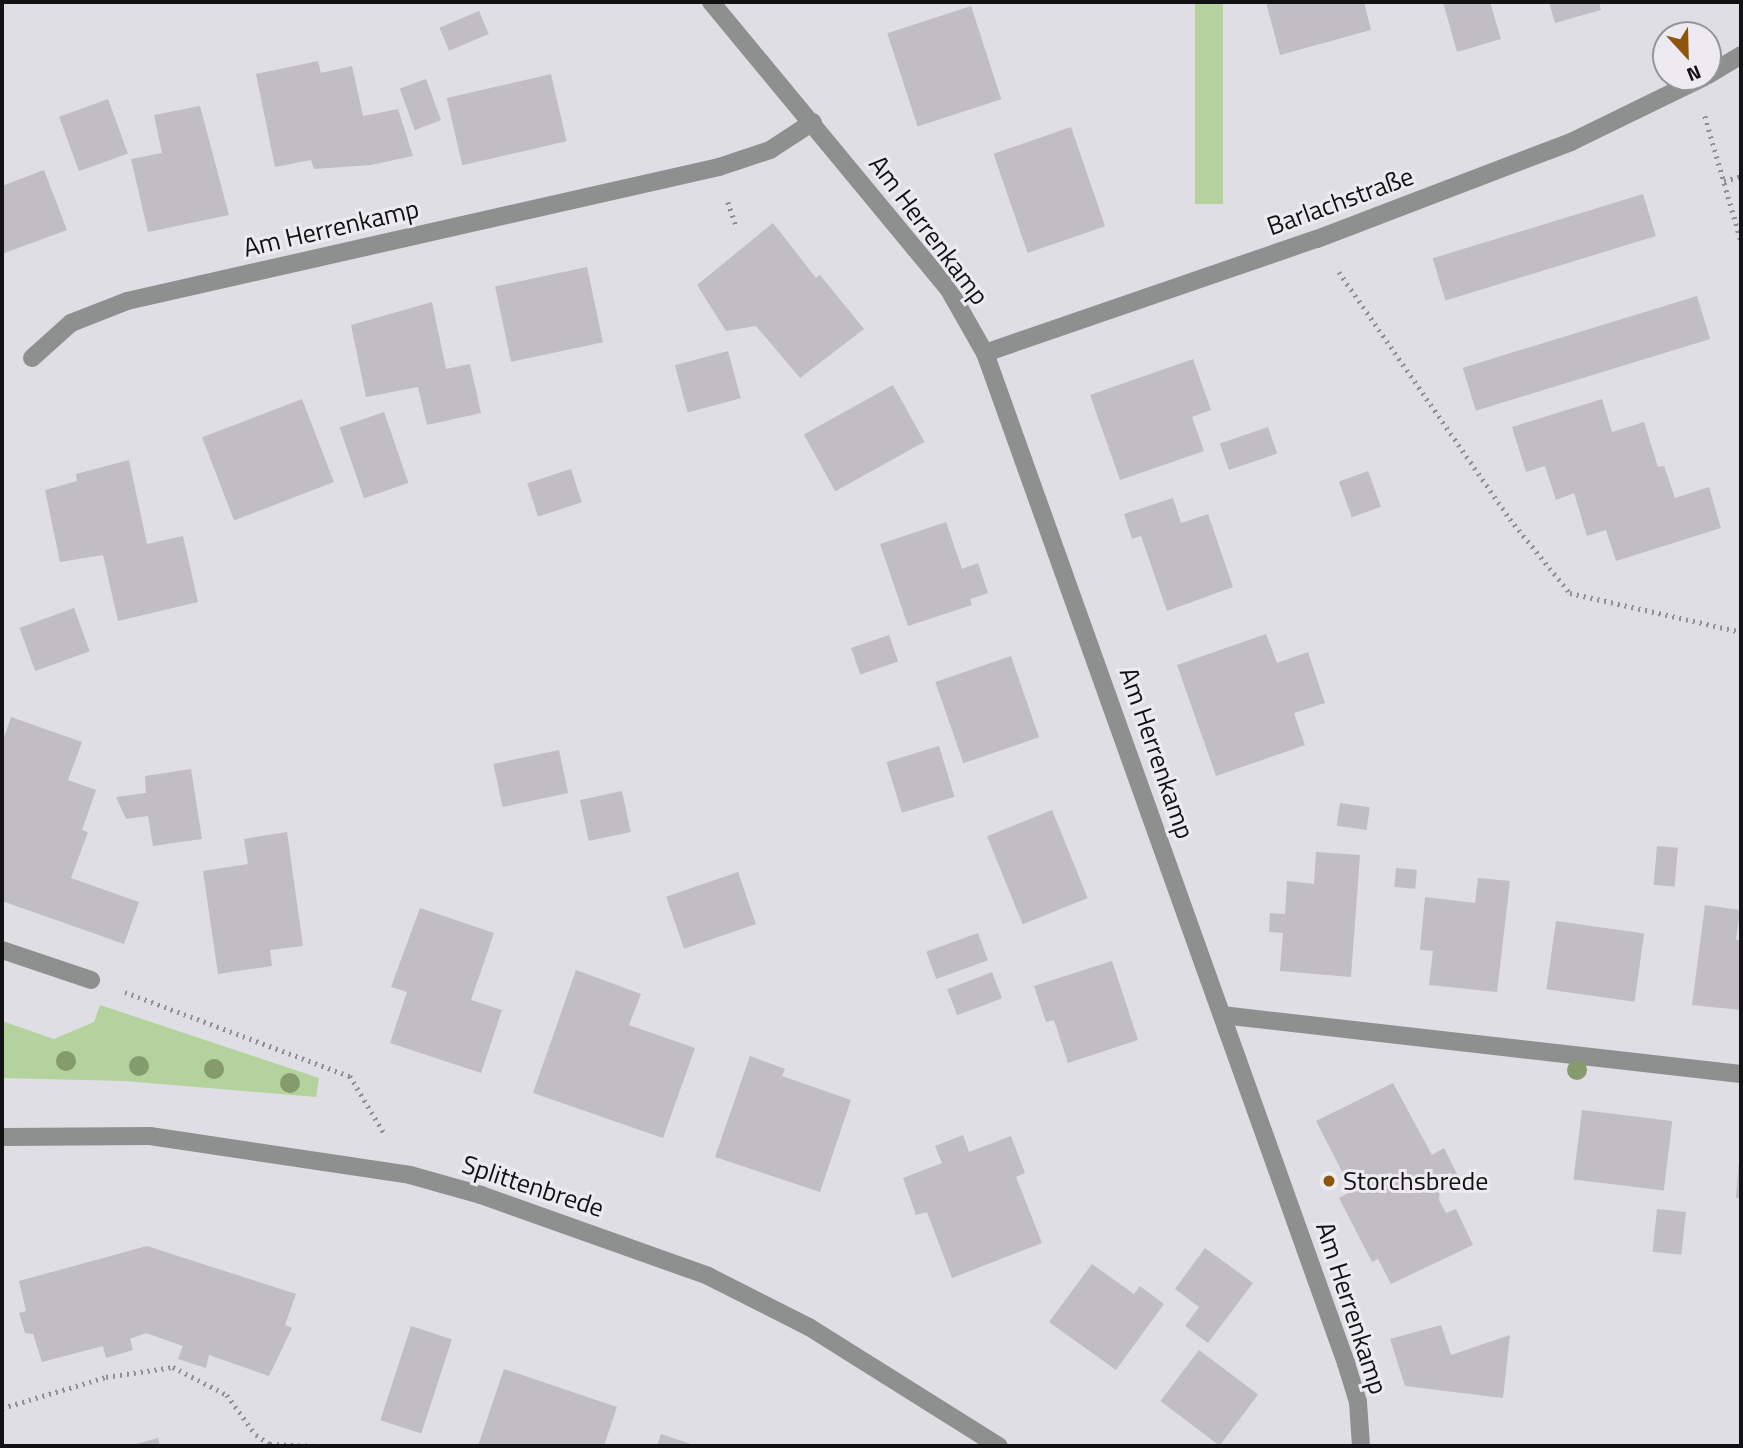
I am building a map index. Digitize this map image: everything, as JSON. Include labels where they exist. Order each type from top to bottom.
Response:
[{"type":"street","name":"Am Herrenkamp","points":[[711,2],[948,288],[985,353],[1346,1363],[1358,1402],[1361,1446]]},
{"type":"street","name":"Barlachstraße","points":[[1722,66],[1741,55]]},
{"type":"street","name":"Barlachstraße","points":[[985,353],[1317,239],[1571,142],[1675,91]]},
{"type":"street","name":"Am Herrenkamp","points":[[32,358],[71,323],[127,301],[719,167],[770,150],[813,122]]},
{"type":"street","points":[[2,950],[91,980]]},
{"type":"street","points":[[1222,1015],[1741,1074]]},
{"type":"street","name":"Splittenbrede","points":[[2,1137],[150,1136],[410,1175],[570,1226],[708,1276],[821,1334],[999,1446]]},
{"type":"path","points":[[1705,91],[1724,181],[1741,240]]},
{"type":"path","points":[[1724,181],[1741,176]]},
{"type":"path","points":[[1317,239],[1510,519],[1570,593],[1741,632]]},
{"type":"path","points":[[91,980],[351,1076],[410,1175]]},
{"type":"path","points":[[2,1408],[106,1377],[173,1367],[227,1395],[256,1434],[270,1444],[316,1446]]},
{"type":"green space","points":[[1195,2],[1223,2],[1223,204],[1195,204]]},
{"type":"green space","points":[[100,1005],[319,1078],[316,1097],[125,1081],[2,1078],[2,1021],[54,1039],[94,1022]]},
{"type":"building","points":[[1266,2],[1364,2],[1371,30],[1280,55]]},
{"type":"building","points":[[1443,2],[1490,2],[1501,39],[1457,52]]},
{"type":"building","points":[[1549,2],[1599,2],[1601,10],[1555,23]]},
{"type":"building","points":[[971,6],[1001,99],[918,126],[887,33]]},
{"type":"building","points":[[479,11],[489,34],[449,51],[439,28]]},
{"type":"building","points":[[318,61],[321,73],[352,66],[363,116],[398,109],[413,156],[371,165],[314,169],[311,160],[275,167],[256,74]]},
{"type":"building","points":[[551,74],[567,141],[462,165],[447,98]]},
{"type":"building","points":[[426,79],[441,120],[415,130],[400,89]]},
{"type":"building","points":[[108,99],[128,154],[79,171],[59,117]]},
{"type":"building","points":[[200,106],[229,215],[148,232],[131,159],[162,153],[154,115]]},
{"type":"building","points":[[1071,127],[1105,226],[1028,253],[993,154]]},
{"type":"building","points":[[44,170],[67,230],[2,254],[2,186]]},
{"type":"building","points":[[1643,194],[1656,236],[1445,300],[1433,258]]},
{"type":"building","points":[[773,223],[816,278],[820,275],[864,329],[800,378],[756,326],[726,331],[697,285]]},
{"type":"building","points":[[587,267],[603,342],[511,362],[495,287]]},
{"type":"building","points":[[1697,296],[1710,339],[1476,411],[1463,368]]},
{"type":"building","points":[[432,302],[446,369],[470,364],[481,413],[427,425],[418,387],[366,397],[351,325]]},
{"type":"building","points":[[728,351],[741,398],[688,413],[675,365]]},
{"type":"building","points":[[1193,359],[1211,410],[1192,417],[1204,451],[1120,480],[1090,395]]},
{"type":"building","points":[[893,385],[925,442],[835,491],[804,434]]},
{"type":"building","points":[[302,399],[334,482],[234,520],[202,437]]},
{"type":"building","points":[[1602,399],[1612,432],[1644,422],[1658,467],[1664,466],[1675,498],[1709,487],[1721,528],[1616,561],[1606,530],[1587,536],[1574,493],[1556,500],[1545,466],[1526,472],[1512,427]]},
{"type":"building","points":[[384,412],[408,483],[364,498],[340,427]]},
{"type":"building","points":[[1268,427],[1277,453],[1229,470],[1220,444]]},
{"type":"building","points":[[129,460],[147,544],[183,536],[198,602],[118,621],[103,555],[60,562],[45,490],[77,481],[76,474]]},
{"type":"building","points":[[571,469],[582,502],[538,517],[527,483]]},
{"type":"building","points":[[1368,471],[1381,507],[1352,517],[1339,482]]},
{"type":"building","points":[[1173,498],[1181,523],[1208,514],[1233,587],[1167,611],[1141,536],[1132,539],[1124,514]]},
{"type":"building","points":[[946,522],[962,569],[978,563],[988,593],[970,599],[972,605],[908,626],[880,544]]},
{"type":"building","points":[[74,608],[90,651],[35,671],[19,628]]},
{"type":"building","points":[[1266,634],[1277,663],[1308,652],[1325,703],[1294,713],[1305,745],[1216,776],[1177,665]]},
{"type":"building","points":[[889,635],[898,661],[860,674],[851,648]]},
{"type":"building","points":[[1011,656],[1039,737],[963,763],[935,682]]},
{"type":"building","points":[[11,717],[82,742],[68,780],[96,790],[82,830],[88,832],[71,878],[139,902],[124,944],[2,901],[2,743]]},
{"type":"building","points":[[939,746],[954,797],[902,813],[886,762]]},
{"type":"building","points":[[559,750],[568,793],[503,807],[493,764]]},
{"type":"building","points":[[191,769],[202,839],[153,846],[148,816],[126,819],[116,797],[146,793],[145,776]]},
{"type":"building","points":[[622,791],[631,832],[589,841],[580,800]]},
{"type":"building","points":[[1340,803],[1370,807],[1367,830],[1337,826]]},
{"type":"building","points":[[1052,810],[1088,898],[1023,924],[987,836]]},
{"type":"building","points":[[287,832],[303,946],[270,950],[272,966],[218,974],[203,871],[248,864],[244,839]]},
{"type":"building","points":[[1657,846],[1678,848],[1675,887],[1654,885]]},
{"type":"building","points":[[1316,852],[1360,855],[1351,977],[1280,971],[1283,933],[1269,932],[1270,913],[1285,914],[1287,881],[1314,884]]},
{"type":"building","points":[[1396,868],[1417,870],[1415,889],[1394,887]]},
{"type":"building","points":[[738,872],[756,924],[684,949],[666,897]]},
{"type":"building","points":[[1478,878],[1510,881],[1497,992],[1429,985],[1433,951],[1420,950],[1425,897],[1475,903]]},
{"type":"building","points":[[1705,905],[1740,910],[1736,940],[1741,940],[1741,1010],[1692,1005]]},
{"type":"building","points":[[420,908],[494,933],[471,1000],[502,1010],[481,1073],[390,1043],[407,992],[391,987]]},
{"type":"building","points":[[1556,921],[1644,933],[1635,1002],[1546,989]]},
{"type":"building","points":[[978,933],[988,960],[936,979],[926,952]]},
{"type":"building","points":[[1112,961],[1138,1040],[1068,1063],[1054,1020],[1046,1022],[1034,986]]},
{"type":"building","points":[[576,970],[641,994],[629,1025],[695,1048],[663,1138],[533,1093]]},
{"type":"building","points":[[992,972],[1002,998],[957,1015],[947,989]]},
{"type":"building","points":[[750,1056],[785,1069],[782,1076],[851,1100],[820,1192],[715,1157]]},
{"type":"building","points":[[1393,1083],[1432,1155],[1444,1148],[1459,1178],[1440,1188],[1439,1200],[1446,1213],[1456,1209],[1473,1245],[1391,1284],[1378,1259],[1372,1262],[1339,1198],[1352,1191],[1316,1121]]},
{"type":"building","points":[[1582,1110],[1672,1121],[1664,1191],[1573,1179]]},
{"type":"building","points":[[963,1135],[969,1152],[1011,1136],[1025,1173],[1016,1177],[1042,1243],[952,1278],[927,1212],[916,1215],[903,1178],[942,1163],[935,1146]]},
{"type":"building","points":[[1739,1161],[1741,1198],[1736,1198]]},
{"type":"building","points":[[1657,1209],[1686,1212],[1681,1255],[1653,1252]]},
{"type":"building","points":[[147,1246],[296,1294],[285,1325],[292,1328],[269,1376],[209,1355],[206,1368],[178,1359],[183,1346],[146,1333],[130,1339],[133,1350],[106,1358],[103,1346],[42,1362],[33,1334],[25,1333],[19,1313],[26,1311],[19,1281]]},
{"type":"building","points":[[1205,1248],[1253,1283],[1208,1343],[1185,1326],[1199,1307],[1175,1289]]},
{"type":"building","points":[[1092,1264],[1134,1294],[1140,1286],[1164,1304],[1116,1370],[1049,1322]]},
{"type":"building","points":[[1441,1325],[1451,1355],[1510,1335],[1503,1398],[1405,1386],[1390,1339]]},
{"type":"building","points":[[411,1326],[452,1339],[421,1433],[380,1420]]},
{"type":"building","points":[[1199,1350],[1258,1395],[1220,1446],[1160,1401]]},
{"type":"building","points":[[504,1369],[617,1407],[604,1446],[478,1446]]},
{"type":"building","points":[[661,1434],[697,1446],[657,1446]]},
{"type":"building","points":[[158,1438],[160,1446],[132,1446],[132,1445]]},
{"type":"place","name":"Storchsbrede","points":[[1329,1181]]}]
